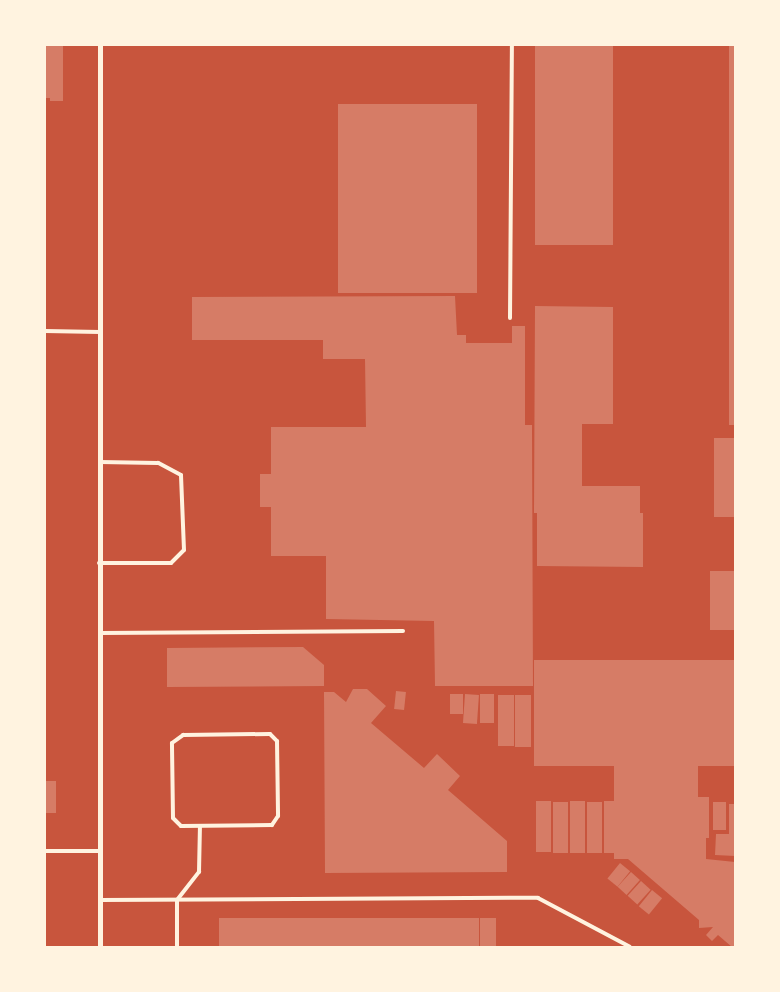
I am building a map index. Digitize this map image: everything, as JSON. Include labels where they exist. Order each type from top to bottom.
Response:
[{"type":"street","points":[[100,45],[100,947]]},
{"type":"lane","points":[[510,318],[512,45]]},
{"type":"lane","points":[[45,331],[100,332]]},
{"type":"lane","points":[[99,562],[171,562],[184,550],[180,475],[158,462],[100,462]]},
{"type":"lane","points":[[100,633],[402,631]]},
{"type":"lane","points":[[270,734],[278,741],[278,816],[272,826],[200,826],[181,826],[173,818],[172,743],[182,735],[270,734]]},
{"type":"lane","points":[[177,947],[177,900],[199,872],[200,826]]},
{"type":"lane","points":[[45,851],[99,851]]},
{"type":"lane","points":[[100,900],[538,898],[630,947]]},
{"type":"building","points":[[45,45],[63,45],[63,101],[50,101],[50,98],[45,98]]},
{"type":"building","points":[[535,45],[613,45],[613,245],[535,245]]},
{"type":"building","points":[[729,45],[735,45],[735,425],[729,425]]},
{"type":"building","points":[[338,104],[477,104],[477,293],[338,293]]},
{"type":"building","points":[[455,296],[457,335],[466,335],[466,343],[512,343],[512,326],[525,326],[525,425],[532,425],[533,686],[435,686],[434,621],[326,619],[326,556],[271,556],[271,507],[260,507],[260,474],[271,474],[271,427],[366,427],[365,359],[323,359],[323,340],[192,340],[192,297]]},
{"type":"building","points":[[535,306],[613,307],[613,424],[582,424],[582,486],[640,486],[640,513],[643,513],[643,567],[537,566],[537,513],[534,513]]},
{"type":"building","points":[[714,438],[735,438],[735,517],[714,517]]},
{"type":"building","points":[[710,571],[735,571],[735,630],[710,630]]},
{"type":"building","points":[[303,647],[324,665],[324,686],[167,687],[167,648]]},
{"type":"building","points":[[534,660],[735,660],[735,766],[698,766],[698,797],[709,797],[709,838],[706,838],[706,859],[735,862],[735,947],[732,947],[718,935],[712,941],[706,935],[713,927],[699,928],[699,920],[628,859],[614,859],[614,853],[604,853],[604,801],[614,801],[614,766],[534,766]]},
{"type":"building","points":[[353,689],[367,689],[386,706],[371,723],[424,768],[437,754],[460,776],[448,790],[507,841],[507,872],[325,873],[324,692],[334,692],[346,702]]},
{"type":"building","points":[[396,691],[406,692],[404,710],[394,709]]},
{"type":"building","points":[[450,694],[463,694],[463,714],[450,714]]},
{"type":"building","points":[[465,694],[479,695],[477,724],[463,723]]},
{"type":"building","points":[[480,694],[494,694],[494,723],[480,723]]},
{"type":"building","points":[[498,695],[514,695],[514,746],[498,746]]},
{"type":"building","points":[[515,695],[531,695],[531,747],[515,747]]},
{"type":"building","points":[[45,781],[56,781],[56,813],[45,813]]},
{"type":"building","points":[[536,801],[551,801],[551,852],[536,852]]},
{"type":"building","points":[[570,801],[585,801],[585,853],[570,853]]},
{"type":"building","points":[[553,802],[568,802],[568,853],[553,853]]},
{"type":"building","points":[[587,802],[602,802],[602,853],[587,853]]},
{"type":"building","points":[[713,802],[726,802],[726,830],[713,830]]},
{"type":"building","points":[[729,804],[735,804],[735,856],[715,855],[716,834],[729,834]]},
{"type":"building","points":[[620,863],[630,871],[618,887],[607,879]]},
{"type":"building","points":[[631,872],[640,880],[627,895],[618,887]]},
{"type":"building","points":[[641,881],[651,890],[637,905],[628,896]]},
{"type":"building","points":[[652,890],[662,898],[649,915],[639,906]]},
{"type":"building","points":[[219,918],[479,918],[479,947],[219,947]]},
{"type":"building","points":[[480,918],[496,918],[496,947],[480,947]]}]
